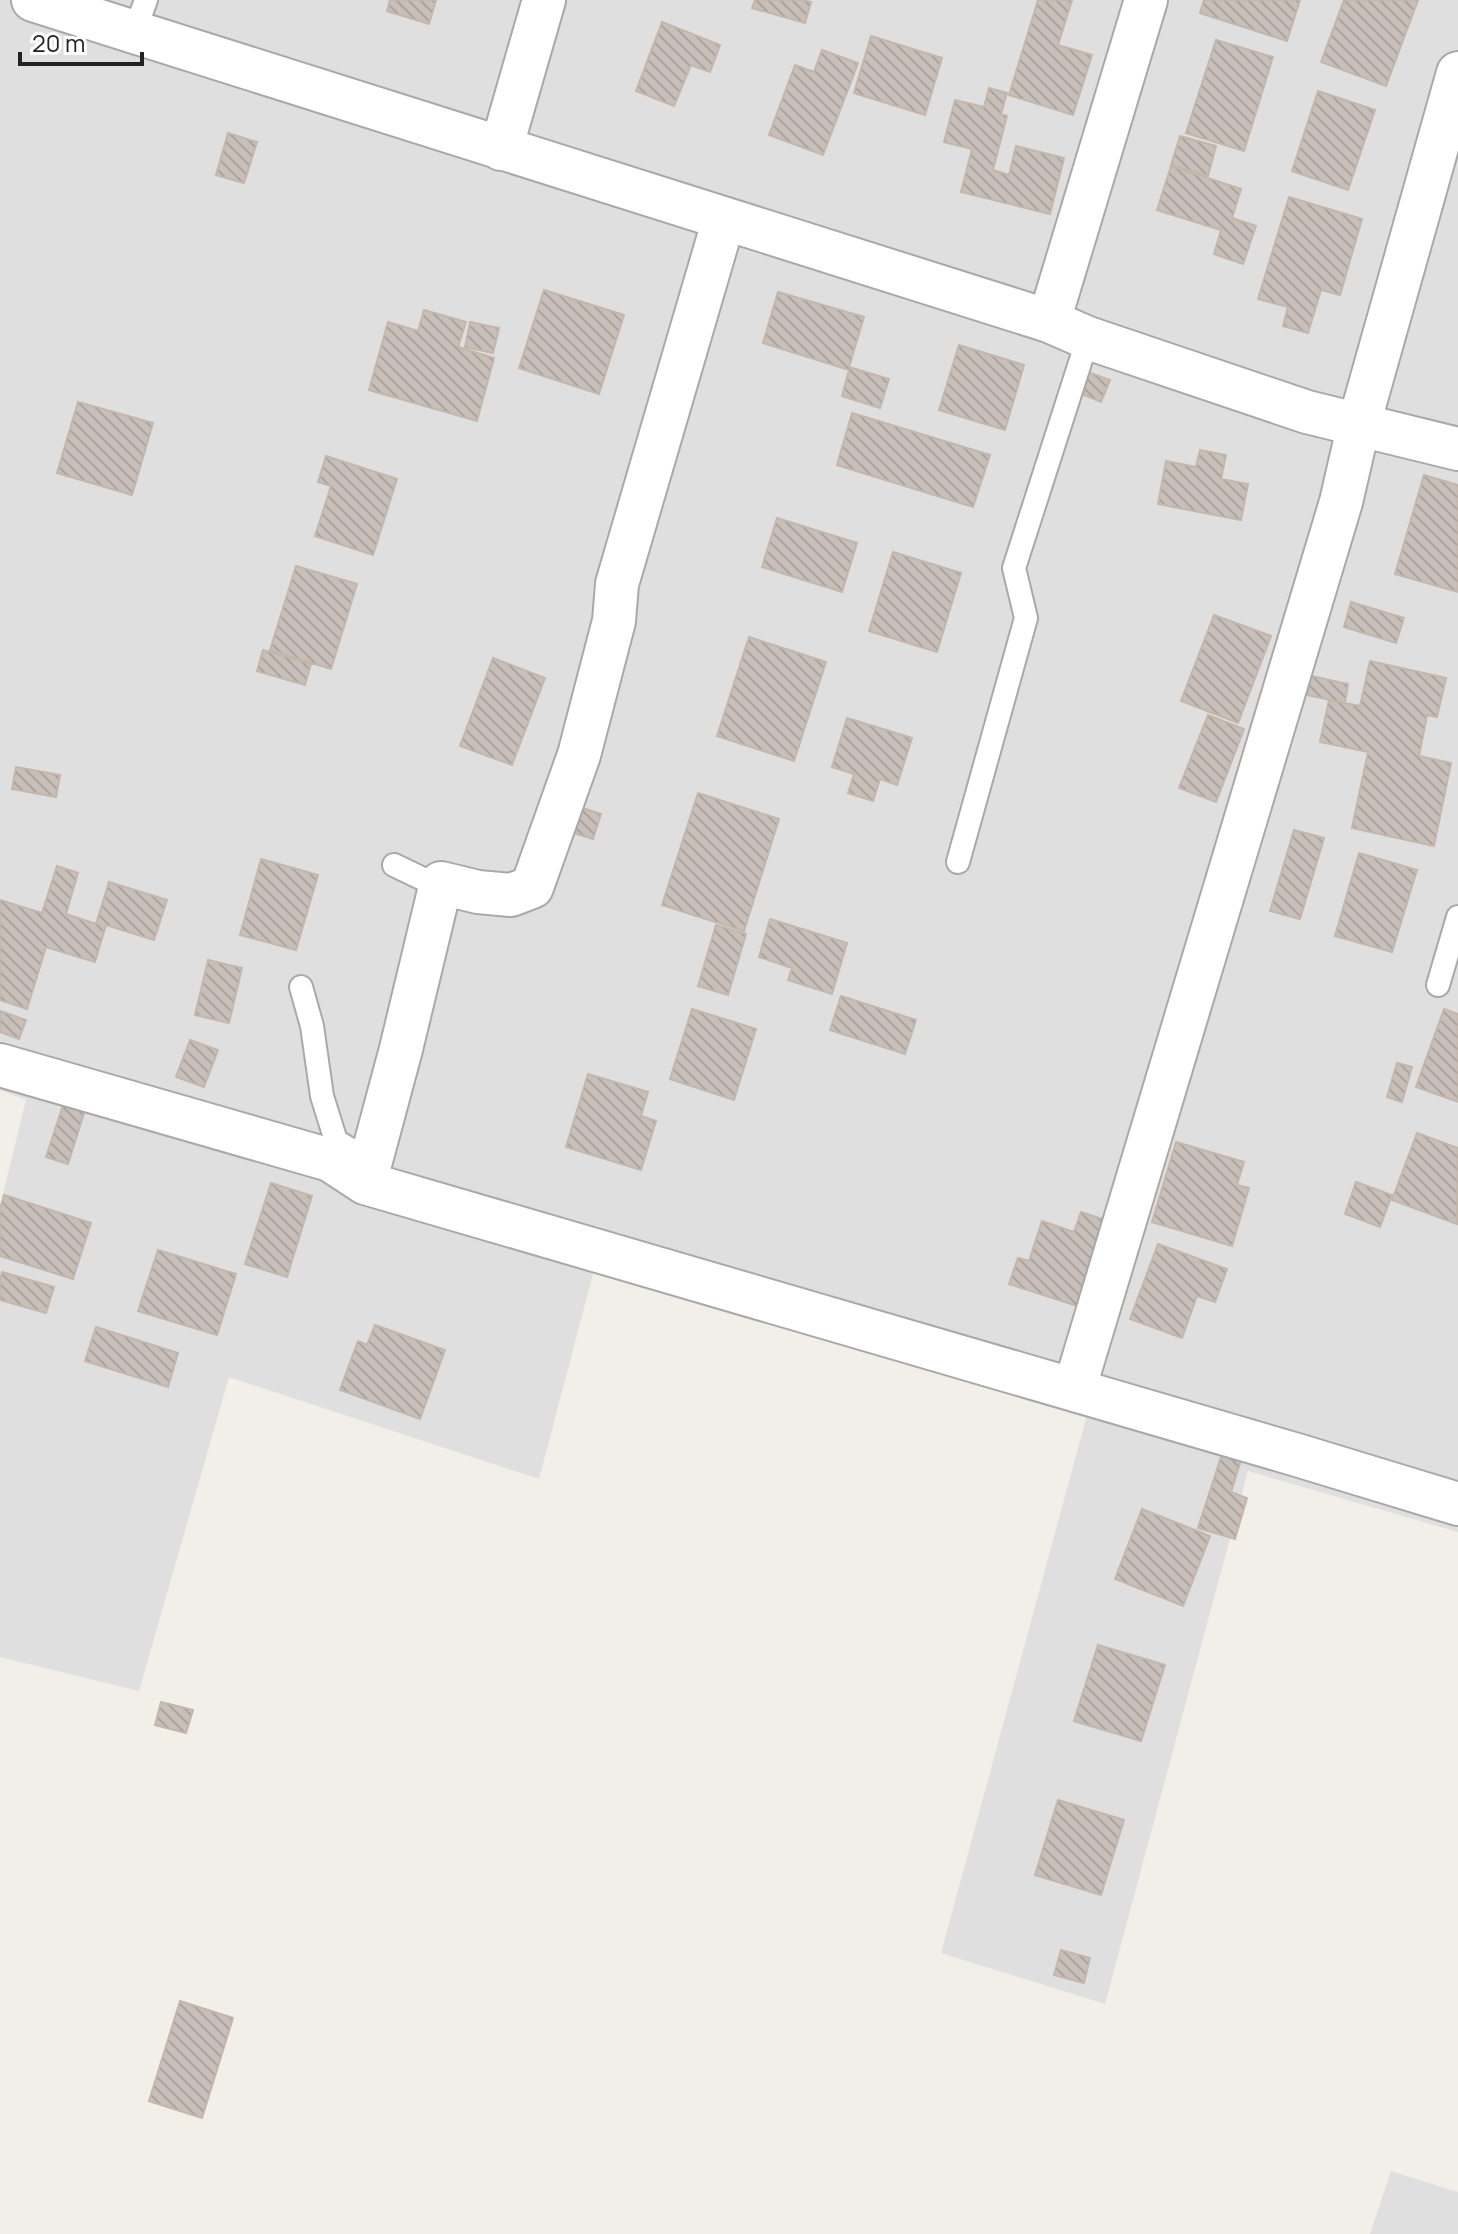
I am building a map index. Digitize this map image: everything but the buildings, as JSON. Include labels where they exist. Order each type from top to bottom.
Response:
[{"type":"street","points":[[33,0],[140,17],[501,149],[1049,321],[1088,338],[1307,412],[1458,449]]},
{"type":"street","points":[[501,149],[544,0]]},
{"type":"street","points":[[1049,321],[1146,0]]},
{"type":"street","points":[[1074,1390],[1341,502],[1359,424],[1458,73]]},
{"type":"street","points":[[368,1172],[441,883],[478,892],[511,895],[532,887],[579,755],[614,621],[617,584],[724,219]]},
{"type":"street","points":[[0,1065],[330,1160],[1074,1390],[1458,1504]]},
{"type":"lane","points":[[958,862],[1026,618],[1014,568],[1088,338]]},
{"type":"lane","points":[[394,865],[421,878],[441,883]]},
{"type":"lane","points":[[1438,985],[1458,917]]},
{"type":"lane","points":[[301,987],[312,1026],[322,1096],[336,1141],[368,1172]]},
{"type":"shaded area","points":[[0,0],[1458,0],[1458,1532],[1248,1471],[1105,2004],[941,1953],[1087,1415],[594,1270],[539,1479],[229,1377],[139,1691],[0,1657],[0,1206],[26,1100],[0,1090]]},
{"type":"shaded area","points":[[1391,2171],[1458,2192],[1458,2234],[1370,2234]]}]
